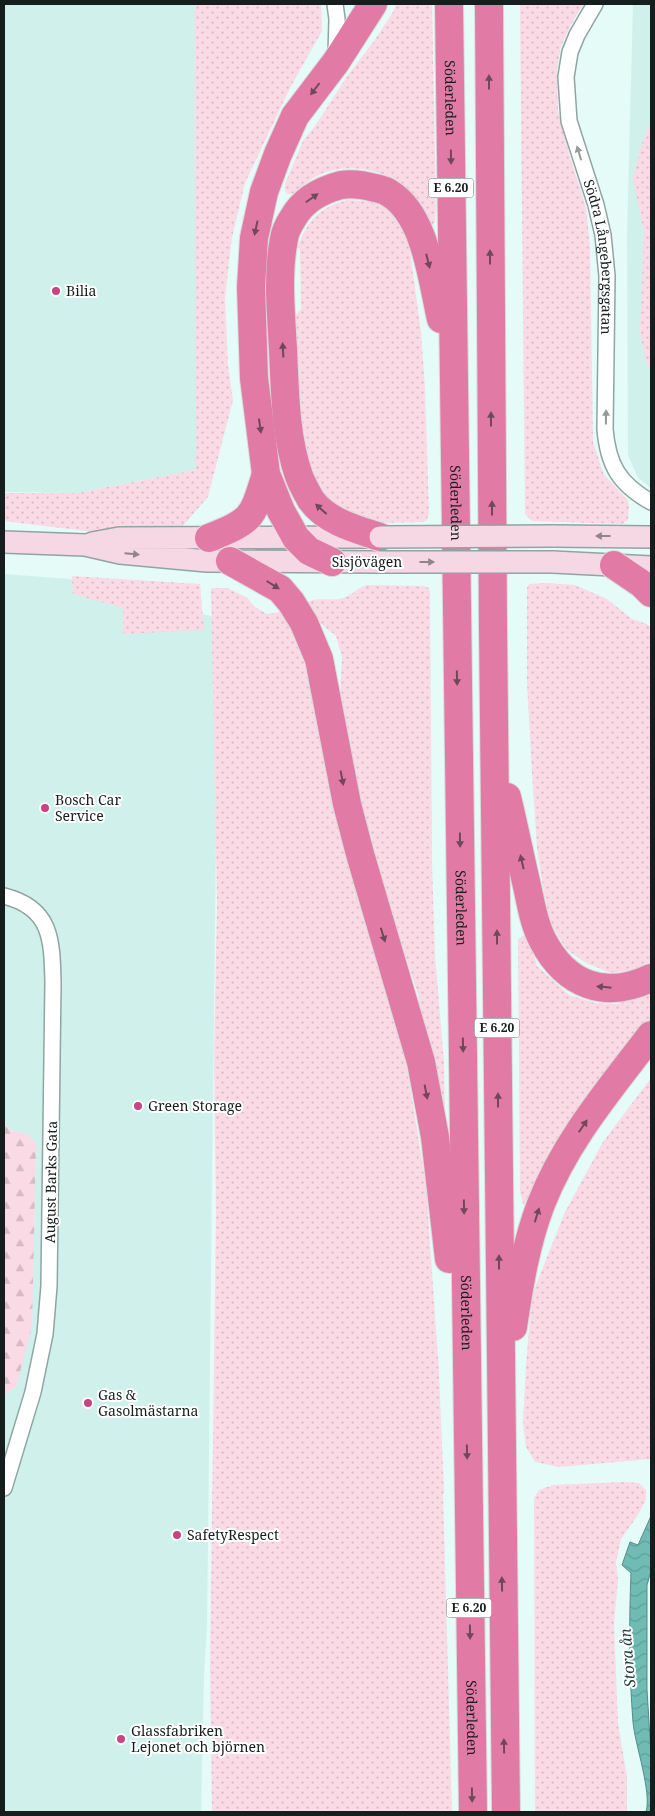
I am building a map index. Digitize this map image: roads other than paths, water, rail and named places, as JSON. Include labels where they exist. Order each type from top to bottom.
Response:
[{"type":"highway","points":[[332,562],[309,551],[296,538],[280,510],[266,474],[254,378],[251,287],[254,238],[264,192],[295,116],[336,62],[373,4]]},
{"type":"highway","name":"Söderleden","points":[[449,4],[466,1404],[473,1812]]},
{"type":"highway","name":"E 6.20","points":[[491,9],[500,1410],[506,1812]]},
{"type":"highway","points":[[379,550],[345,525],[323,512],[312,500],[299,477],[291,445],[285,399],[280,312],[281,258],[284,237],[293,217],[307,201],[326,189],[348,184],[369,186],[389,192],[407,209],[419,230],[428,260],[453,372]]},
{"type":"highway","points":[[209,538],[238,526],[248,518],[256,507],[266,474]]},
{"type":"highway","points":[[230,562],[280,589],[304,622],[319,659],[347,804],[421,1062],[435,1137],[466,1404]]},
{"type":"highway","points":[[614,565],[642,584],[651,593]]},
{"type":"highway","points":[[495,745],[532,908],[542,939],[556,962],[576,980],[601,987],[628,986],[651,978]]},
{"type":"highway","points":[[500,1410],[517,1299],[529,1242],[540,1205],[557,1167],[580,1128],[651,1035]]},
{"type":"street","points":[[335,4],[337,19],[336,62]]},
{"type":"street","name":"Södra Långebergsgatan","points":[[595,4],[577,35],[570,52],[566,77],[569,121],[596,205],[603,235],[607,276],[607,448],[620,478],[629,487],[651,502]]},
{"type":"street","name":"Sisjövägen","points":[[4,542],[85,545],[120,553],[230,562],[332,562],[379,550],[553,536],[651,537]]},
{"type":"street","name":"Sisjövägen","points":[[85,545],[119,538],[296,538],[379,550],[651,567]]},
{"type":"street","name":"August Barks Gata","points":[[4,896],[20,900],[37,913],[48,929],[52,951],[53,983],[49,1286],[45,1334],[33,1392],[4,1488]]},
{"type":"water","points":[[651,1516],[651,1571],[647,1585],[647,1690],[651,1754],[651,1812],[646,1812],[647,1793],[633,1722],[630,1648],[631,1573],[622,1565],[630,1542],[638,1545]]},
{"type":"place","name":"Bilia","points":[[56,291]]},
{"type":"place","name":"Bosch Car Service","points":[[45,808]]},
{"type":"place","name":"Green Storage","points":[[138,1106]]},
{"type":"place","name":"Gas & Gasolmästarna","points":[[88,1403]]},
{"type":"place","name":"SafetyRespect","points":[[177,1535]]},
{"type":"place","name":"Glassfabriken Lejonet och björnen","points":[[121,1739]]},
{"type":"water label","name":"Stora ån","points":[[628,1658]]}]
